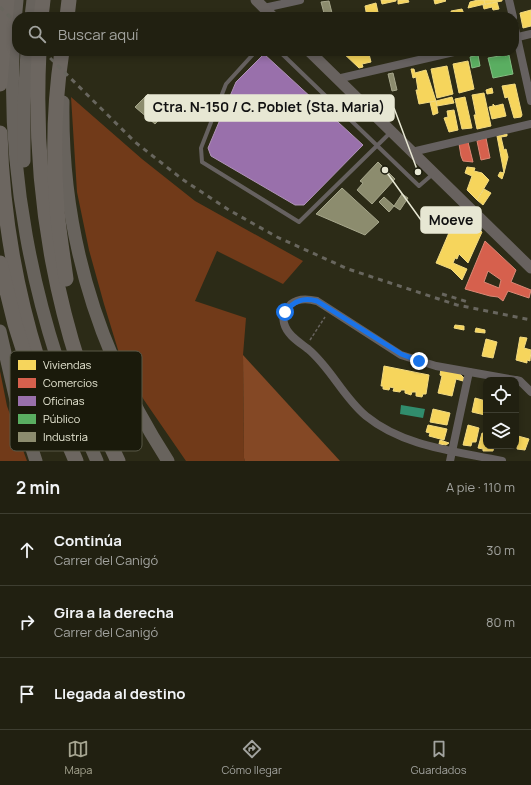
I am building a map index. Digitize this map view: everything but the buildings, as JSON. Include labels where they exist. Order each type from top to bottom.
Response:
[{"type":"highway","points":[[6,0],[15,146],[21,200],[31,254],[55,351]]},
{"type":"highway","points":[[14,12],[17,0]]},
{"type":"highway","points":[[68,12],[69,0]]},
{"type":"highway","points":[[0,84],[12,23]]},
{"type":"highway","points":[[27,56],[24,153],[31,254]]},
{"type":"highway","points":[[39,56],[39,154],[47,227],[66,320],[76,351]]},
{"type":"highway","points":[[64,56],[54,173],[57,211],[73,322],[80,351]]},
{"type":"highway","points":[[60,110],[69,208],[78,254],[91,302],[109,351]]},
{"type":"highway","points":[[0,134],[4,205],[21,300],[35,351]]},
{"type":"highway","points":[[0,263],[24,351]]},
{"type":"highway","points":[[0,331],[10,374]]},
{"type":"highway","points":[[142,417],[168,461]]},
{"type":"highway","points":[[33,451],[36,461]]},
{"type":"highway","points":[[64,451],[70,461]]},
{"type":"highway","points":[[72,451],[76,461]]},
{"type":"highway","points":[[93,451],[97,461]]},
{"type":"highway","points":[[114,451],[118,461]]},
{"type":"main road","points":[[256,0],[268,12]]},
{"type":"main road","points":[[313,56],[531,268]]},
{"type":"street","points":[[264,8],[300,0]]},
{"type":"street","points":[[509,0],[511,12]]},
{"type":"street","points":[[519,36],[531,34]]},
{"type":"street","points":[[519,53],[531,101]]},
{"type":"street","points":[[338,79],[437,56]]},
{"type":"street","points":[[412,152],[531,124]]},
{"type":"street","points":[[498,377],[436,366],[401,354],[330,310],[309,299],[298,300],[292,303],[285,312],[284,322],[289,334],[305,347],[329,371],[342,390],[365,415],[394,435],[417,443],[502,461]]},
{"type":"street","points":[[450,461],[469,372]]},
{"type":"street","points":[[519,381],[531,392]]},
{"type":"lane","points":[[251,56],[226,84],[201,148],[202,162],[299,222],[392,132]]},
{"type":"lane","points":[[284,56],[419,186],[434,173]]},
{"type":"path","points":[[305,347],[330,310]]},
{"type":"shaded area","points":[[71,97],[142,159],[195,201],[303,261],[283,284],[217,251],[195,301],[246,318],[243,355],[245,461],[186,461],[144,400],[142,397],[142,351],[118,351],[89,250],[77,192]]},
{"type":"shaded area","points":[[243,355],[340,461],[245,461]]},
{"type":"shaded area","points":[[0,371],[10,414],[10,451],[23,451],[27,461],[0,461]]},
{"type":"shaded area","points":[[401,405],[425,409],[423,418],[400,414]]},
{"type":"railway","points":[[0,7],[12,19]]},
{"type":"railway","points":[[48,56],[135,142],[182,179],[229,210],[277,237],[348,269],[457,305],[531,320]]},
{"type":"railway","points":[[442,294],[468,302]]},
{"type":"place","name":"Moeve","points":[[385,170]]},
{"type":"place","name":"Ctra. N-150 / C. Poblet (Sta. Maria)","points":[[418,172]]},
{"type":"route","points":[[285,312],[292,303],[298,300],[309,299],[317,301],[401,354],[419,361]]}]
